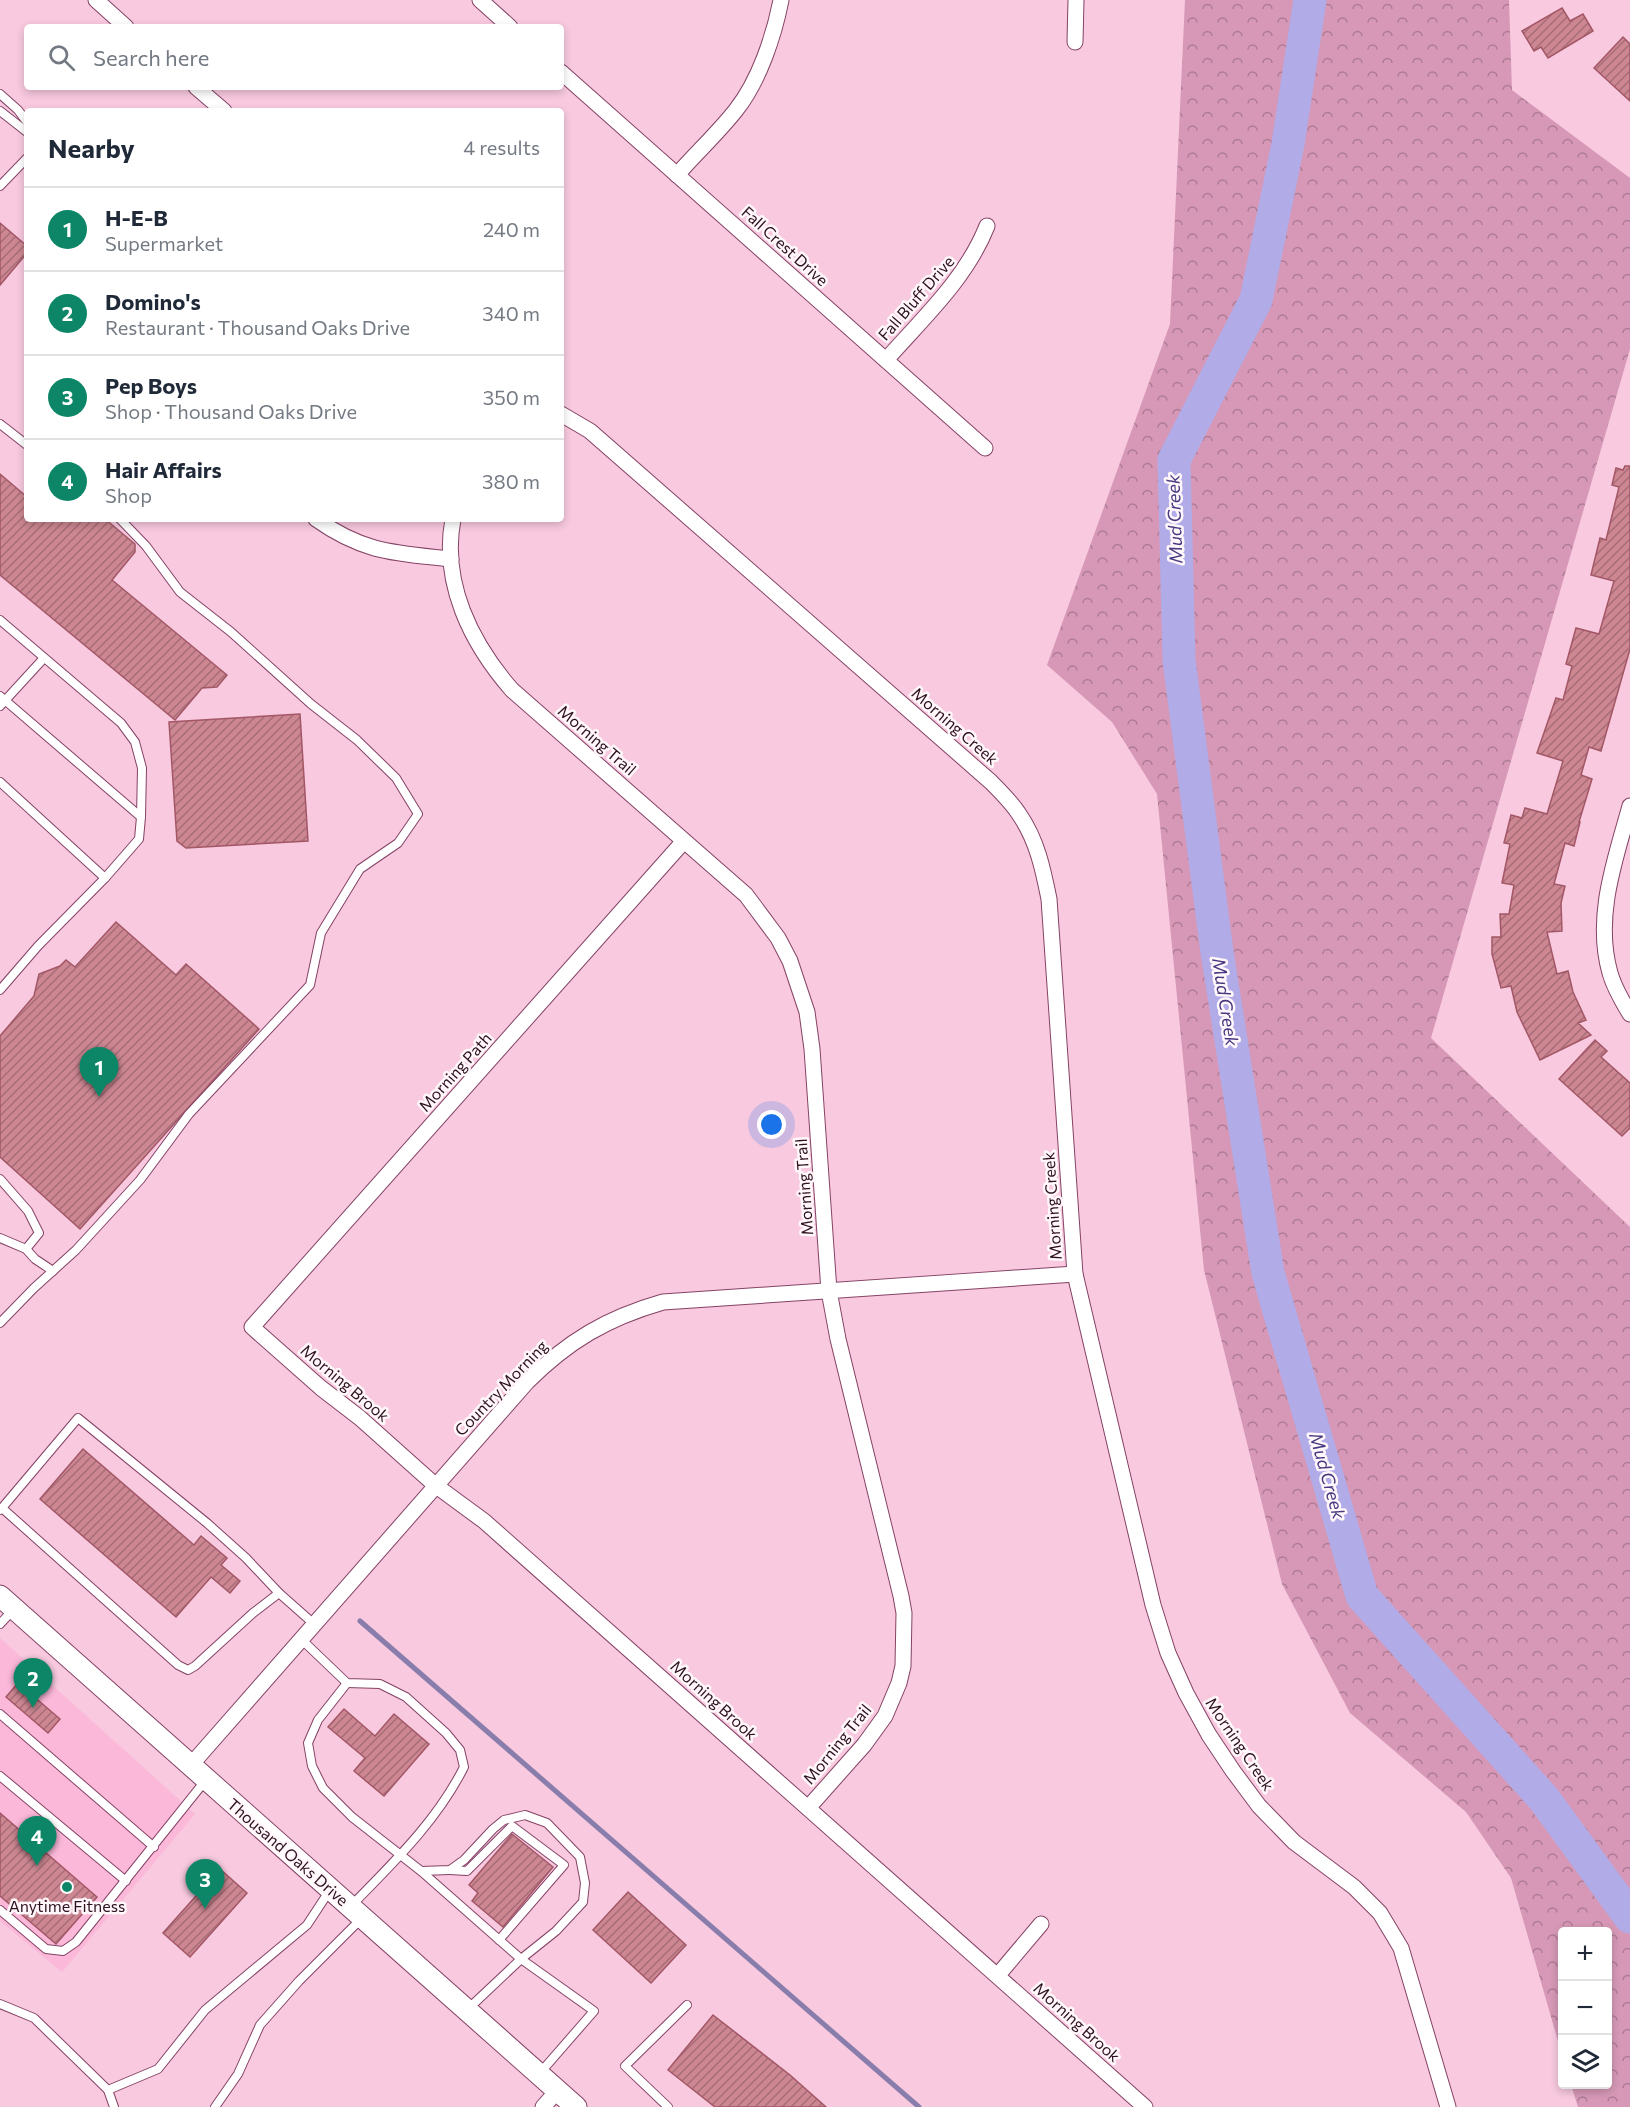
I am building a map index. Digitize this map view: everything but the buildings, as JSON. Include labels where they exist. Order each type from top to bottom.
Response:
[{"type":"main road","name":"Thousand Oaks Drive","points":[[5,1610],[198,1772],[576,2107]]},
{"type":"street","points":[[480,0],[507,24]]},
{"type":"street","points":[[677,175],[737,109],[772,39],[781,0]]},
{"type":"street","points":[[1075,42],[1076,0]]},
{"type":"street","points":[[94,1],[122,24]]},
{"type":"street","name":"Fall Crest Drive","points":[[564,75],[985,448]]},
{"type":"street","points":[[200,90],[220,108]]},
{"type":"street","name":"Fall Bluff Drive","points":[[886,360],[954,284],[969,264],[987,226]]},
{"type":"street","name":"Morning Creek","points":[[564,416],[590,431],[991,782],[1020,814],[1039,854],[1049,899],[1075,1274],[1153,1605],[1168,1653],[1209,1735],[1259,1806],[1294,1842],[1354,1887],[1380,1913],[1401,1948],[1449,2107]]},
{"type":"street","points":[[320,522],[336,533],[369,548],[452,559]]},
{"type":"street","name":"Morning Trail","points":[[453,522],[452,559],[455,588],[468,625],[495,671],[512,690],[732,881],[763,916],[790,961],[800,986],[807,1012],[812,1049],[829,1290],[838,1339],[904,1613],[903,1666],[899,1683],[885,1716],[864,1744],[808,1808]]},
{"type":"street","points":[[1629,813],[1609,878],[1605,944],[1610,973],[1618,995],[1630,1014]]},
{"type":"street","name":"Morning Path","points":[[252,1328],[684,841]]},
{"type":"street","name":"Country Morning","points":[[198,1772],[301,1639],[435,1485],[546,1363],[581,1337],[612,1319],[663,1302],[1075,1274]]},
{"type":"street","name":"Morning Brook","points":[[252,1328],[321,1388],[360,1418],[435,1485],[484,1521],[1145,2107]]},
{"type":"street","points":[[998,1975],[1041,1924]]},
{"type":"street","points":[[543,2107],[558,2090]]},
{"type":"lane","points":[[0,94],[24,118]]},
{"type":"lane","points":[[0,111],[24,130]]},
{"type":"lane","points":[[0,186],[24,161]]},
{"type":"lane","points":[[0,424],[24,443]]},
{"type":"lane","points":[[0,1323],[76,1250],[140,1180],[203,1098],[310,985],[321,933],[360,869],[398,843],[418,814],[396,778],[357,740],[311,704],[231,632],[180,592],[146,546],[123,522]]},
{"type":"lane","points":[[0,620],[121,723],[135,742],[142,768],[139,839],[105,878],[38,946],[0,990]]},
{"type":"lane","points":[[44,658],[2,701],[141,817]]},
{"type":"lane","points":[[0,782],[105,878]]},
{"type":"lane","points":[[0,1179],[28,1211],[39,1233],[26,1249]]},
{"type":"lane","points":[[0,1238],[26,1249],[35,1259],[53,1271]]},
{"type":"lane","points":[[279,1593],[188,1670],[178,1665],[1,1509],[78,1418],[207,1523],[314,1624]]},
{"type":"lane","points":[[215,2107],[238,2074],[260,2025],[418,1837],[457,1781],[464,1767],[460,1750],[446,1733],[406,1697],[380,1684],[347,1683],[301,1639]]},
{"type":"lane","points":[[347,1683],[318,1720],[308,1743],[312,1766],[323,1788],[352,1817],[421,1871],[521,1959],[594,2011],[539,2074]]},
{"type":"lane","points":[[0,1714],[154,1846]]},
{"type":"lane","points":[[0,1910],[46,1949],[63,1951],[76,1942],[154,1846],[198,1772]]},
{"type":"lane","points":[[0,1776],[126,1881]]},
{"type":"lane","points":[[450,1870],[464,1860],[498,1824],[504,1820],[525,1815],[547,1823],[580,1857],[585,1883],[583,1902],[556,1931],[521,1959],[466,2010]]},
{"type":"lane","points":[[421,1871],[467,1871],[512,1826],[564,1865],[499,1940]]},
{"type":"lane","points":[[108,2091],[158,2069],[205,2010],[307,1925],[330,1889]]},
{"type":"lane","points":[[0,2004],[34,2018],[108,2091],[114,2107]]},
{"type":"lane","points":[[668,2107],[625,2066],[687,2005]]},
{"type":"shaded area","points":[[0,1638],[195,1814],[62,1972],[0,1921]]},
{"type":"green space","points":[[1185,0],[1509,0],[1512,90],[1630,178],[1630,349],[1431,1038],[1630,1227],[1630,2107],[1578,2107],[1572,2089],[1612,2089],[1612,1927],[1558,1927],[1558,2041],[1511,1878],[1466,1812],[1350,1713],[1282,1584],[1204,1270],[1157,794],[1112,722],[1047,665],[1170,324]]},
{"type":"waterway","name":"Mud Creek","points":[[1310,0],[1288,144],[1256,300],[1174,460],[1179,660],[1217,952],[1268,1273],[1362,1596],[1544,1799],[1630,1917]]},
{"type":"waterway","points":[[360,1621],[919,2107]]},
{"type":"place","name":"H-E-B","points":[[99,1097]]},
{"type":"place","name":"Domino's","points":[[33,1708]]},
{"type":"place","name":"Hair Affairs","points":[[37,1866]]},
{"type":"place","name":"Anytime Fitness","points":[[67,1887]]},
{"type":"place","name":"Pep Boys","points":[[205,1909]]}]
